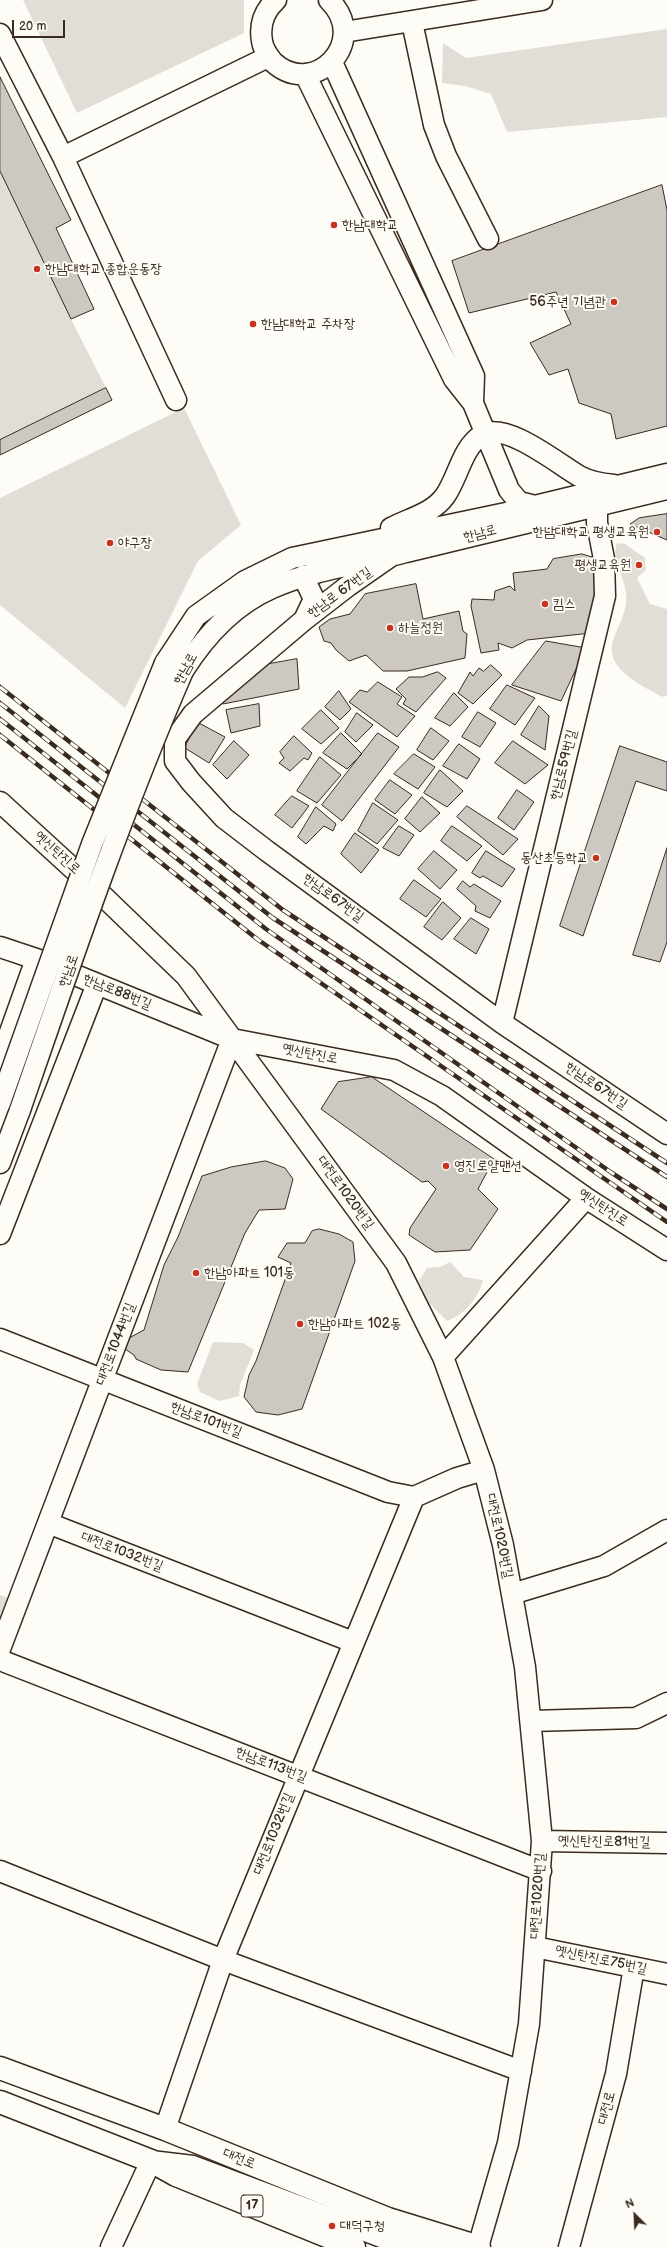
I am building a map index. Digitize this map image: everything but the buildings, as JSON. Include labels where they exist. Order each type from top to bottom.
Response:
[{"type":"main road","name":"대전로","points":[[0,2068],[165,2130],[388,2219],[478,2247]]},
{"type":"main road","name":"17","points":[[0,2102],[151,2160],[176,2175],[354,2247]]},
{"type":"street","points":[[276,0],[268,7],[262,19],[260,32],[262,45],[268,57],[278,66],[291,72],[305,74],[319,70],[332,62],[338,53],[344,32],[342,19],[336,7],[329,0]]},
{"type":"street","points":[[344,32],[542,0]]},
{"type":"street","points":[[412,22],[434,125],[446,156],[488,239]]},
{"type":"street","points":[[0,34],[63,157],[176,400]]},
{"type":"street","points":[[63,157],[268,57]]},
{"type":"street","points":[[332,62],[474,376],[473,403]]},
{"type":"street","points":[[305,74],[454,379],[473,403],[509,490],[519,502],[535,506]]},
{"type":"street","points":[[367,541],[407,520],[426,514],[445,497],[473,440],[485,433],[500,433],[515,437],[580,477],[600,483],[618,486]]},
{"type":"street","name":"한남로","points":[[0,1104],[92,844],[165,663],[196,616],[245,581],[292,558],[367,541],[497,515],[667,474]]},
{"type":"street","name":"한남로","points":[[0,1163],[111,849],[151,745],[183,671],[201,642],[236,610],[271,588],[304,576],[667,488]]},
{"type":"street","points":[[497,515],[509,505],[509,490]]},
{"type":"street","name":"한남로59번길","points":[[502,1023],[605,596],[604,559],[597,523],[597,506]]},
{"type":"street","name":"한남로 67번길","points":[[304,620],[348,586],[391,556]]},
{"type":"street","name":"한남로 67번길","points":[[304,576],[314,599],[304,620]]},
{"type":"street","name":"한남로67번길","points":[[304,620],[193,714],[174,739],[175,761],[191,782],[224,818],[502,1023],[667,1134]]},
{"type":"street","name":"옛신탄진로","points":[[0,802],[105,898],[186,976],[232,1039],[394,1070],[442,1096],[586,1198],[667,1250]]},
{"type":"street","name":"한남로88번길","points":[[0,948],[36,959],[232,1039]]},
{"type":"street","points":[[0,1060],[36,959]]},
{"type":"street","points":[[0,1234],[97,984]]},
{"type":"street","name":"대전로1020번길","points":[[232,1039],[396,1263],[443,1357],[484,1470],[503,1545],[525,1667],[542,1841],[541,1871],[529,2024],[521,2072],[508,2143],[478,2247]]},
{"type":"street","name":"대전로1044번길","points":[[0,1649],[232,1039]]},
{"type":"street","points":[[443,1357],[586,1198]]},
{"type":"street","name":"한남로101번길","points":[[0,1339],[388,1492],[414,1497]]},
{"type":"street","points":[[414,1497],[457,1478],[484,1470]]},
{"type":"street","name":"대전로1032번길","points":[[165,2130],[223,1960],[297,1776],[414,1497]]},
{"type":"street","name":"대전로1032번길","points":[[48,1523],[353,1642]]},
{"type":"street","points":[[512,1594],[604,1566],[667,1530]]},
{"type":"street","name":"한남로113번길","points":[[0,1660],[541,1871]]},
{"type":"street","points":[[530,1721],[636,1718],[667,1703]]},
{"type":"street","name":"옛신탄진로81번길","points":[[542,1841],[667,1843]]},
{"type":"street","points":[[0,1871],[223,1960],[521,2072]]},
{"type":"street","name":"옛신탄진로75번길","points":[[535,1946],[667,1974]]},
{"type":"street","name":"대전로","points":[[568,2247],[616,2074],[634,1967]]},
{"type":"street","points":[[111,2247],[151,2160],[193,2166],[408,2247]]},
{"type":"street","points":[[388,2219],[402,2232],[435,2247]]},
{"type":"shaded area","points":[[23,0],[244,0],[244,33],[77,113]]},
{"type":"shaded area","points":[[667,29],[667,117],[507,132],[491,94],[465,86],[442,83],[443,43],[466,58]]},
{"type":"shaded area","name":"한남대학교 종합운동장","points":[[0,77],[71,220],[56,229],[94,309],[71,319],[112,400],[0,455]]},
{"type":"shaded area","name":"야구장","points":[[184,408],[241,525],[198,561],[125,708],[0,605],[0,498]]},
{"type":"shaded area","points":[[617,543],[625,544],[645,558],[646,570],[637,578],[650,604],[667,609],[667,695],[663,697],[638,684],[630,678],[622,671],[612,655],[612,646],[623,615],[626,601],[625,586],[616,556]]},
{"type":"shaded area","points":[[450,1262],[464,1277],[483,1280],[478,1293],[470,1305],[460,1314],[447,1321],[428,1302],[419,1281],[427,1268],[440,1267]]},
{"type":"shaded area","points":[[213,1342],[243,1343],[254,1350],[240,1385],[239,1396],[220,1401],[200,1392],[197,1384]]},
{"type":"shaded area","points":[[0,1595],[8,1598],[0,1618]]},
{"type":"railway","points":[[0,687],[283,910],[667,1163]]},
{"type":"railway","points":[[0,703],[273,918],[667,1177]]},
{"type":"railway","points":[[0,719],[266,929],[612,1173],[667,1209]]},
{"type":"railway","points":[[0,735],[257,939],[667,1222]]},
{"type":"place","name":"한남대학교","points":[[334,225]]},
{"type":"place","name":"한남대학교 종합운동장","points":[[37,269]]},
{"type":"place","name":"56주년 기념관","points":[[614,302]]},
{"type":"place","name":"한남대학교 주차장","points":[[253,324]]},
{"type":"place","name":"한남대학교 평생교육원","points":[[657,532]]},
{"type":"place","name":"야구장","points":[[110,543]]},
{"type":"place","name":"평생교육원","points":[[639,565]]},
{"type":"place","name":"킴스","points":[[545,604]]},
{"type":"place","name":"하늘정원","points":[[390,628]]},
{"type":"place","name":"동산초등학교","points":[[596,858]]},
{"type":"place","name":"영진로얄맨션","points":[[446,1166]]},
{"type":"place","name":"한남아파트 101동","points":[[196,1273]]},
{"type":"place","name":"한남아파트 102동","points":[[300,1324]]},
{"type":"place","name":"대덕구청","points":[[332,2226]]}]
